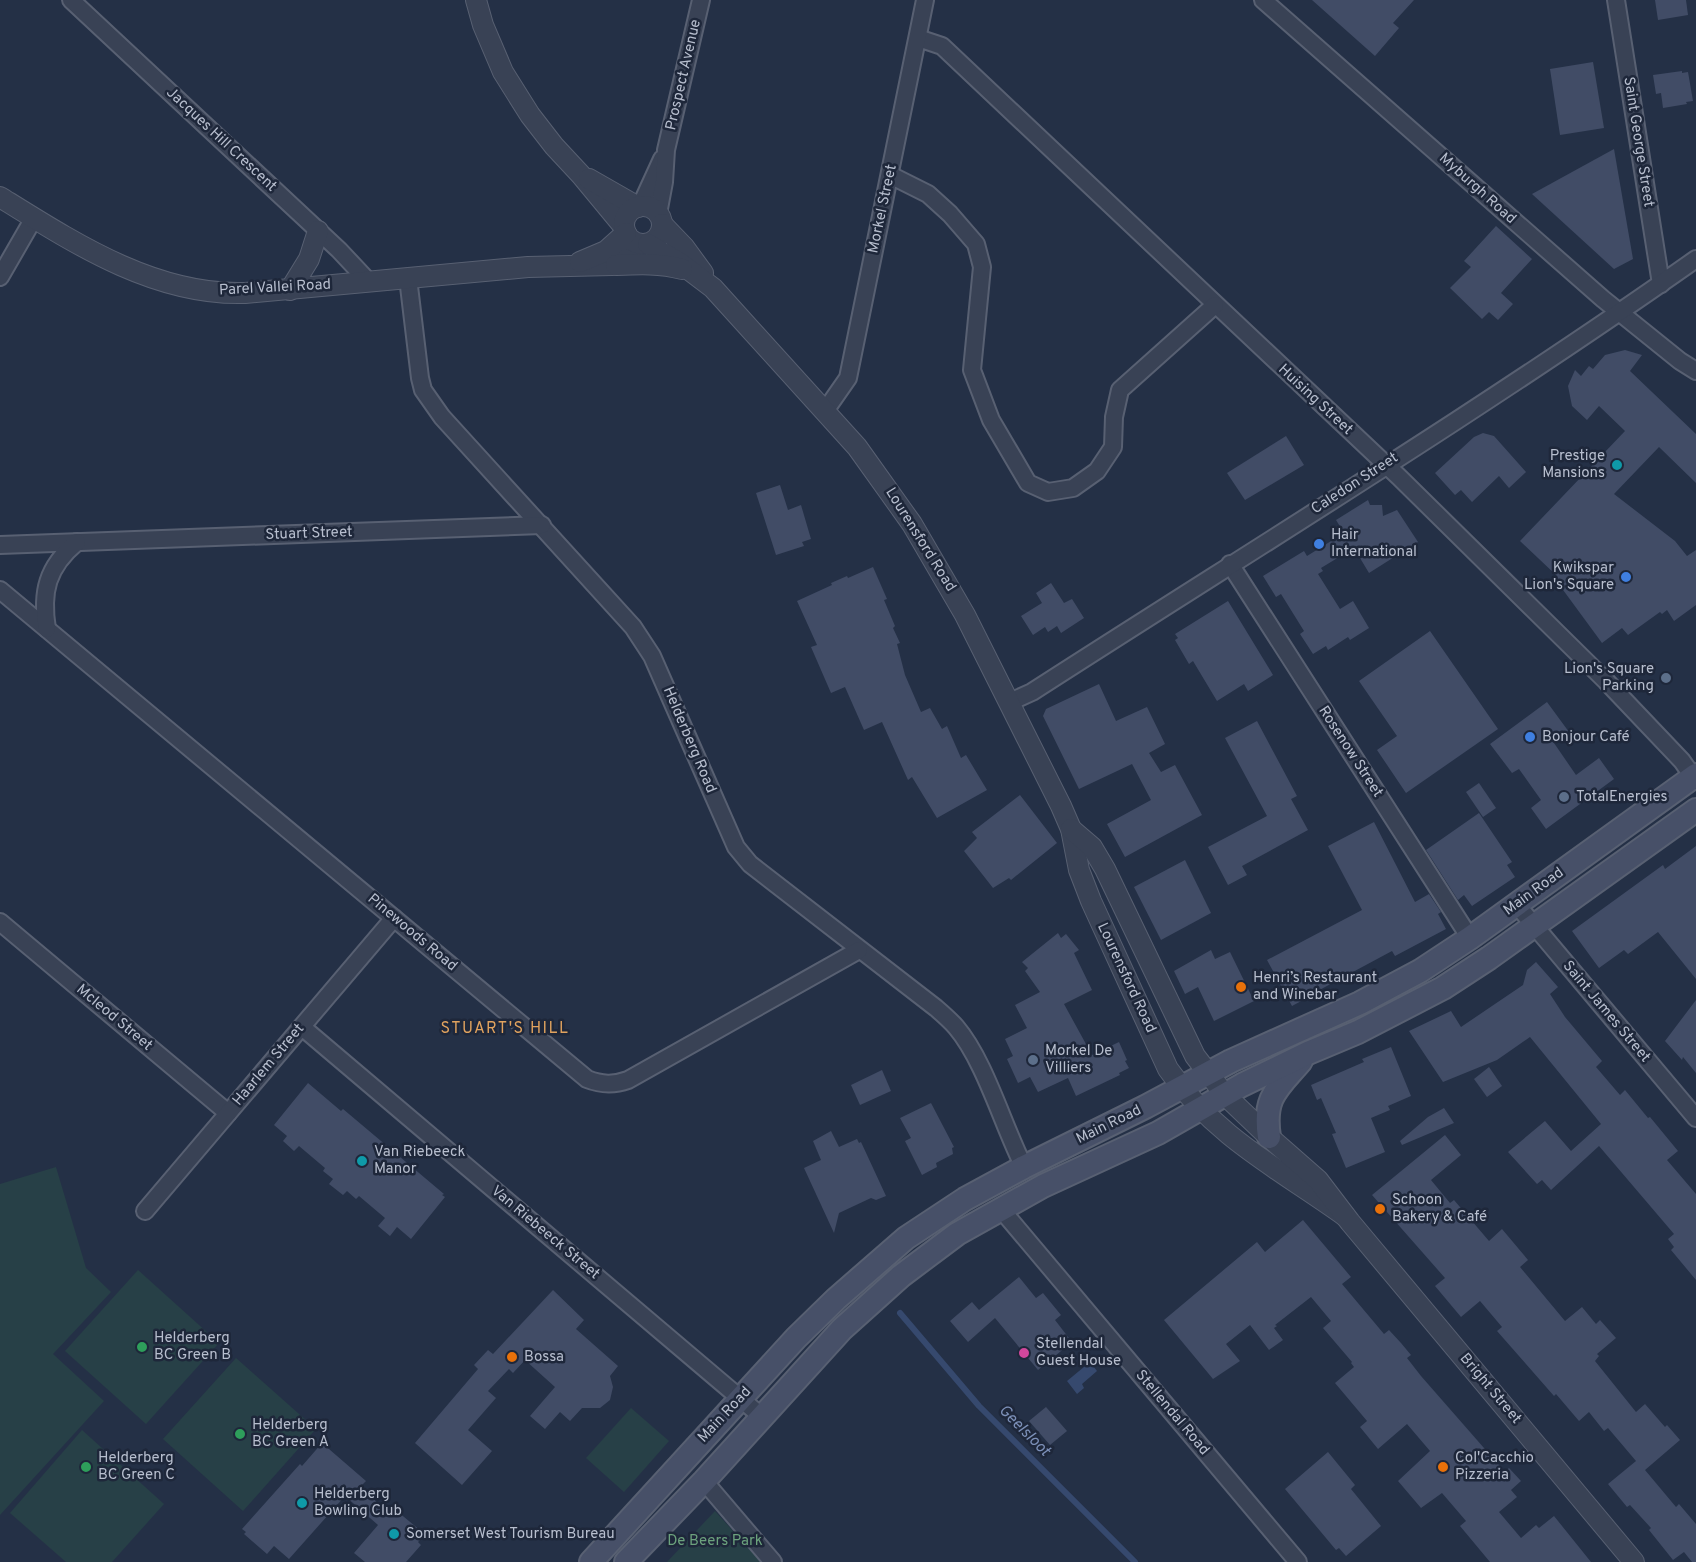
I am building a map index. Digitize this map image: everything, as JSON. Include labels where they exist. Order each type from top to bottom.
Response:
[{"type":"main road","name":"Main Road","points":[[591,1562],[740,1399],[836,1299],[906,1238],[965,1199],[1024,1167],[1241,1056],[1360,1003],[1420,970],[1470,938],[1695,778]]},
{"type":"main road","name":"Main Road","points":[[626,1562],[704,1481],[814,1358],[874,1298],[931,1252],[957,1234],[1043,1186],[1158,1133],[1225,1095],[1308,1053],[1358,1032],[1443,988],[1490,958],[1696,810]]},
{"type":"main road","points":[[1269,1137],[1266,1119],[1268,1106],[1275,1092],[1308,1053]]},
{"type":"street","name":"Jacques Hill Crescent","points":[[71,0],[318,231],[369,282]]},
{"type":"street","name":"Lourensford Road","points":[[476,0],[483,25],[503,72],[530,115],[625,230]]},
{"type":"street","name":"Prospect Avenue","points":[[650,213],[701,0]]},
{"type":"street","name":"Morkel Street","points":[[825,411],[848,378],[926,0]]},
{"type":"street","name":"Myburgh Road","points":[[1263,0],[1451,164],[1481,193],[1680,361],[1696,371]]},
{"type":"street","name":"Saint George Street","points":[[1616,0],[1660,284]]},
{"type":"street","name":"Huising Street","points":[[918,38],[942,46],[1385,465],[1590,665],[1682,761],[1695,778]]},
{"type":"street","name":"Lourensford Road","points":[[581,175],[650,213],[690,255],[713,288],[857,447],[912,524],[958,602],[1010,702],[1071,829],[1079,870],[1091,901],[1168,1069],[1199,1109]]},
{"type":"street","points":[[890,175],[928,194],[950,214],[976,244],[982,267],[972,370],[991,420],[1028,483],[1048,492],[1073,488],[1097,471],[1113,447],[1114,417],[1120,390],[1215,305]]},
{"type":"street","name":"Parel Vallei Road","points":[[0,197],[91,250],[151,278],[177,286],[228,293],[290,290],[572,265],[643,264],[669,266],[693,273]]},
{"type":"street","points":[[612,265],[659,237],[650,213],[627,216],[625,230],[635,243],[645,244]]},
{"type":"street","points":[[0,277],[34,218]]},
{"type":"street","name":"Parel Vallei Road","points":[[572,265],[606,251],[625,230]]},
{"type":"street","points":[[290,290],[309,258],[318,231]]},
{"type":"street","name":"Lourensford Road","points":[[645,244],[713,288]]},
{"type":"street","name":"Caledon Street","points":[[1010,702],[1032,692],[1385,465],[1621,312],[1696,259]]},
{"type":"street","name":"Helderberg Road","points":[[408,278],[423,390],[442,417],[542,525],[644,641],[741,855],[859,950],[936,1008],[958,1030],[977,1061],[1009,1138],[1024,1167]]},
{"type":"street","name":"Stuart Street","points":[[0,545],[542,525]]},
{"type":"street","points":[[48,629],[44,604],[48,579],[60,558],[77,542]]},
{"type":"street","name":"Rosenow Street","points":[[1230,564],[1470,938]]},
{"type":"street","name":"Pinewoods Road","points":[[0,590],[588,1079],[604,1084],[628,1080],[859,950]]},
{"type":"street","name":"Lourensford Road","points":[[1071,829],[1092,847],[1105,869],[1195,1056],[1225,1095]]},
{"type":"street","name":"Saint James Street","points":[[1517,905],[1696,1118]]},
{"type":"street","name":"Haarlem Street","points":[[144,1211],[394,918]]},
{"type":"street","name":"Mcleod Street","points":[[0,922],[228,1113]]},
{"type":"street","name":"Van Riebeeck Street","points":[[302,1027],[761,1416]]},
{"type":"street","name":"Bright Street","points":[[1225,1095],[1318,1180],[1345,1216],[1634,1562]]},
{"type":"street","name":"Bright Street","points":[[1199,1109],[1254,1155],[1345,1216]]},
{"type":"street","name":"Stellendal Road","points":[[1000,1209],[1298,1562]]},
{"type":"street","points":[[704,1481],[773,1562]]},
{"type":"green space","points":[[56,1167],[86,1268],[111,1292],[53,1354],[104,1401],[0,1515],[0,1184]]},
{"type":"green space","name":"Helderberg BC Green B","points":[[138,1270],[219,1343],[146,1424],[65,1351]]},
{"type":"green space","name":"Helderberg BC Green A","points":[[236,1358],[316,1429],[243,1511],[163,1439]]},
{"type":"green space","points":[[631,1408],[669,1441],[624,1492],[586,1458]]},
{"type":"green space","name":"Helderberg BC Green C","points":[[82,1430],[164,1504],[112,1562],[66,1562],[10,1513]]},
{"type":"green space","name":"De Beers Park","points":[[715,1511],[761,1562],[667,1562]]},
{"type":"water","points":[[1090,1362],[1097,1371],[1082,1384],[1084,1388],[1077,1394],[1067,1381]]},
{"type":"building","points":[[1312,0],[1414,0],[1393,23],[1399,28],[1375,56]]},
{"type":"building","points":[[1655,0],[1686,0],[1688,15],[1658,20]]},
{"type":"building","points":[[1593,62],[1604,128],[1560,135],[1550,69]]},
{"type":"building","points":[[1682,71],[1682,73],[1688,72],[1693,101],[1663,108],[1661,93],[1656,94],[1653,75]]},
{"type":"building","points":[[1614,149],[1633,259],[1614,269],[1532,194]]},
{"type":"building","points":[[1496,226],[1532,259],[1501,293],[1513,304],[1498,320],[1489,312],[1482,319],[1450,288],[1471,267],[1464,261]]},
{"type":"building","points":[[1625,350],[1642,355],[1630,371],[1696,434],[1696,483],[1659,447],[1614,494],[1675,541],[1687,556],[1696,550],[1696,605],[1674,621],[1667,610],[1662,614],[1660,612],[1628,635],[1622,628],[1602,643],[1555,579],[1557,576],[1520,541],[1625,431],[1599,406],[1587,420],[1572,406],[1568,386],[1575,370],[1581,376],[1589,366],[1593,369],[1605,355]]},
{"type":"building","points":[[1483,433],[1494,436],[1526,472],[1509,488],[1499,476],[1472,502],[1461,490],[1455,495],[1435,473],[1474,437]]},
{"type":"building","points":[[1286,436],[1304,465],[1245,500],[1227,473]]},
{"type":"building","points":[[780,485],[788,510],[801,505],[811,539],[802,542],[804,546],[776,555],[756,493]]},
{"type":"building","points":[[1368,500],[1370,505],[1382,505],[1383,516],[1397,510],[1418,542],[1369,573],[1354,548],[1321,568],[1323,571],[1318,574],[1340,609],[1353,601],[1369,628],[1350,640],[1348,637],[1328,650],[1326,646],[1313,654],[1300,634],[1304,631],[1281,594],[1276,597],[1263,576],[1304,551],[1307,556],[1344,533],[1336,520]]},
{"type":"building","points":[[873,567],[887,599],[884,600],[895,626],[893,628],[900,643],[897,644],[905,675],[921,712],[930,708],[942,729],[947,726],[961,758],[966,755],[987,790],[937,818],[912,777],[908,780],[882,722],[864,730],[845,687],[831,693],[811,647],[817,645],[797,601],[832,585],[831,583]]},
{"type":"building","points":[[1051,583],[1064,603],[1072,599],[1084,618],[1061,633],[1057,626],[1048,632],[1045,627],[1033,635],[1021,616],[1042,603],[1036,593]]},
{"type":"building","points":[[1228,601],[1273,675],[1248,691],[1244,684],[1217,701],[1193,661],[1189,664],[1175,640],[1178,638],[1175,634]]},
{"type":"building","points":[[1430,631],[1498,729],[1406,793],[1377,750],[1397,736],[1359,681]]},
{"type":"building","points":[[1099,684],[1116,721],[1147,707],[1165,744],[1149,753],[1161,772],[1175,765],[1202,815],[1125,857],[1107,824],[1151,800],[1132,764],[1079,789],[1043,716],[1046,709]]},
{"type":"building","points":[[1547,702],[1569,732],[1554,743],[1576,775],[1599,758],[1614,779],[1546,829],[1531,808],[1541,800],[1519,769],[1512,773],[1490,744]]},
{"type":"building","points":[[1257,721],[1297,796],[1291,799],[1308,830],[1242,866],[1247,875],[1228,885],[1208,847],[1267,816],[1225,738]]},
{"type":"building","points":[[1479,783],[1496,808],[1483,817],[1466,792]]},
{"type":"building","points":[[1020,795],[1057,843],[1011,880],[1009,878],[993,888],[964,851],[977,838],[972,832]]},
{"type":"building","points":[[1479,813],[1512,862],[1507,865],[1515,877],[1472,906],[1464,895],[1458,900],[1426,850]]},
{"type":"building","points":[[1374,822],[1415,902],[1429,894],[1441,912],[1438,914],[1446,929],[1395,956],[1392,951],[1312,994],[1314,998],[1305,999],[1292,1006],[1267,960],[1362,910],[1328,846]]},
{"type":"building","points":[[1696,846],[1696,979],[1658,932],[1628,954],[1624,950],[1599,968],[1572,931],[1663,865],[1665,869]]},
{"type":"building","points":[[1185,860],[1211,913],[1161,940],[1134,887]]},
{"type":"building","points":[[1058,933],[1061,938],[1066,934],[1079,950],[1074,953],[1092,990],[1064,1004],[1092,1055],[1119,1042],[1129,1068],[1119,1073],[1120,1075],[1076,1096],[1068,1078],[1038,1092],[1030,1077],[1018,1083],[1007,1059],[1013,1056],[1005,1039],[1027,1028],[1015,1005],[1040,992],[1025,971],[1028,968],[1022,962]]},
{"type":"building","points":[[1211,950],[1215,959],[1230,952],[1254,1001],[1214,1021],[1198,987],[1185,994],[1174,971]]},
{"type":"building","points":[[1536,962],[1558,987],[1550,994],[1565,1017],[1602,1061],[1596,1067],[1620,1095],[1625,1090],[1678,1151],[1667,1160],[1696,1194],[1696,1280],[1671,1250],[1674,1247],[1668,1239],[1674,1234],[1599,1146],[1551,1190],[1542,1180],[1537,1184],[1508,1152],[1545,1121],[1571,1151],[1601,1124],[1530,1037],[1497,1060],[1443,1082],[1409,1031],[1451,1011],[1461,1027],[1523,985],[1527,970]]},
{"type":"building","points":[[1696,1000],[1696,1073],[1665,1041]]},
{"type":"building","points":[[1391,1047],[1411,1096],[1388,1106],[1390,1110],[1371,1118],[1385,1152],[1346,1168],[1332,1134],[1336,1133],[1321,1098],[1317,1100],[1311,1085],[1364,1062],[1362,1059]]},
{"type":"building","points":[[1489,1067],[1502,1086],[1487,1097],[1474,1079]]},
{"type":"building","points":[[882,1070],[891,1091],[860,1105],[851,1085]]},
{"type":"building","name":"Van Riebeeck Manor","points":[[308,1083],[341,1111],[343,1109],[444,1194],[442,1195],[445,1197],[411,1239],[397,1227],[390,1236],[378,1226],[385,1218],[359,1196],[356,1199],[347,1191],[343,1195],[329,1184],[333,1179],[323,1171],[325,1168],[299,1146],[294,1151],[283,1141],[287,1136],[274,1125]]},
{"type":"building","points":[[931,1103],[954,1147],[952,1148],[953,1154],[936,1163],[937,1167],[922,1175],[905,1141],[911,1138],[900,1118]]},
{"type":"building","points":[[1444,1108],[1454,1123],[1402,1145],[1400,1141],[1428,1117]]},
{"type":"building","points":[[831,1131],[839,1147],[857,1139],[859,1143],[861,1142],[886,1196],[876,1200],[871,1198],[839,1213],[834,1233],[804,1168],[821,1160],[813,1141]]},
{"type":"building","points":[[1445,1135],[1461,1155],[1431,1180],[1450,1203],[1454,1200],[1489,1241],[1502,1229],[1528,1260],[1520,1267],[1565,1321],[1582,1307],[1596,1324],[1600,1320],[1616,1338],[1597,1354],[1599,1356],[1595,1361],[1636,1412],[1645,1404],[1680,1440],[1645,1470],[1676,1507],[1679,1504],[1696,1524],[1696,1562],[1692,1562],[1684,1552],[1673,1560],[1649,1530],[1651,1528],[1630,1505],[1627,1507],[1608,1484],[1636,1461],[1608,1428],[1604,1431],[1589,1412],[1579,1421],[1497,1331],[1502,1327],[1480,1301],[1461,1317],[1435,1286],[1445,1278],[1372,1195]]},
{"type":"building","points":[[1303,1220],[1351,1277],[1342,1284],[1384,1334],[1389,1330],[1401,1343],[1411,1355],[1407,1358],[1421,1376],[1505,1472],[1509,1468],[1521,1481],[1511,1490],[1517,1497],[1499,1512],[1521,1538],[1536,1525],[1539,1528],[1554,1516],[1591,1562],[1490,1562],[1460,1526],[1466,1521],[1442,1493],[1421,1508],[1398,1481],[1430,1451],[1407,1424],[1378,1449],[1360,1427],[1367,1421],[1335,1383],[1354,1367],[1323,1328],[1331,1321],[1311,1297],[1275,1325],[1277,1326],[1274,1328],[1283,1340],[1269,1350],[1250,1325],[1226,1344],[1240,1361],[1213,1379],[1164,1320],[1257,1242],[1265,1252]]},
{"type":"building","name":"Stellendal Guest House","points":[[1019,1277],[1036,1298],[1043,1293],[1061,1315],[1055,1320],[1072,1342],[1038,1370],[995,1318],[968,1342],[950,1321],[972,1302],[979,1310]]},
{"type":"building","name":"Bossa","points":[[553,1290],[584,1320],[576,1329],[618,1366],[610,1376],[613,1387],[610,1400],[600,1408],[582,1408],[570,1421],[560,1412],[545,1429],[530,1416],[555,1387],[525,1360],[513,1373],[509,1369],[488,1391],[496,1398],[468,1430],[492,1451],[462,1485],[415,1443],[478,1369],[474,1365],[488,1350],[493,1354]]},
{"type":"building","points":[[1046,1407],[1067,1431],[1050,1445],[1029,1421]]},
{"type":"building","name":"Helderberg Bowling Club","points":[[322,1443],[366,1481],[360,1487],[388,1512],[392,1507],[421,1531],[416,1537],[420,1540],[418,1542],[421,1545],[406,1562],[365,1562],[354,1553],[378,1525],[345,1496],[289,1559],[274,1546],[267,1554],[244,1534],[246,1532],[242,1529],[300,1464],[302,1466]]},
{"type":"building","points":[[1328,1452],[1355,1485],[1351,1489],[1381,1526],[1346,1556],[1339,1548],[1336,1550],[1285,1489]]},
{"type":"waterway","name":"Geelsloot","points":[[900,1313],[979,1406],[1135,1562]]},
{"type":"place","name":"Prestige Mansions","points":[[1617,465]]},
{"type":"place","name":"Hair International","points":[[1319,544]]},
{"type":"place","name":"Kwikspar Lion's Square","points":[[1626,577]]},
{"type":"place","name":"Lion's Square Parking","points":[[1666,678]]},
{"type":"place","name":"Bonjour Café","points":[[1530,737]]},
{"type":"place","name":"TotalEnergies","points":[[1564,797]]},
{"type":"place","name":"Henri’s Restaurant and Winebar","points":[[1241,987]]},
{"type":"place","name":"Morkel De Villiers","points":[[1033,1060]]},
{"type":"place","name":"Van Riebeeck Manor","points":[[362,1161]]},
{"type":"place","name":"Schoon Bakery & Café","points":[[1380,1209]]},
{"type":"place","name":"Helderberg BC Green B","points":[[142,1347]]},
{"type":"place","name":"Stellendal Guest House","points":[[1024,1353]]},
{"type":"place","name":"Bossa","points":[[512,1357]]},
{"type":"place","name":"Helderberg BC Green A","points":[[240,1434]]},
{"type":"place","name":"Helderberg BC Green C","points":[[86,1467]]},
{"type":"place","name":"Col'Cacchio Pizzeria","points":[[1443,1467]]},
{"type":"place","name":"Helderberg Bowling Club","points":[[302,1503]]},
{"type":"place","name":"Somerset West Tourism Bureau","points":[[394,1534]]},
{"type":"district","name":"STUART'S HILL","points":[[505,1029]]}]
